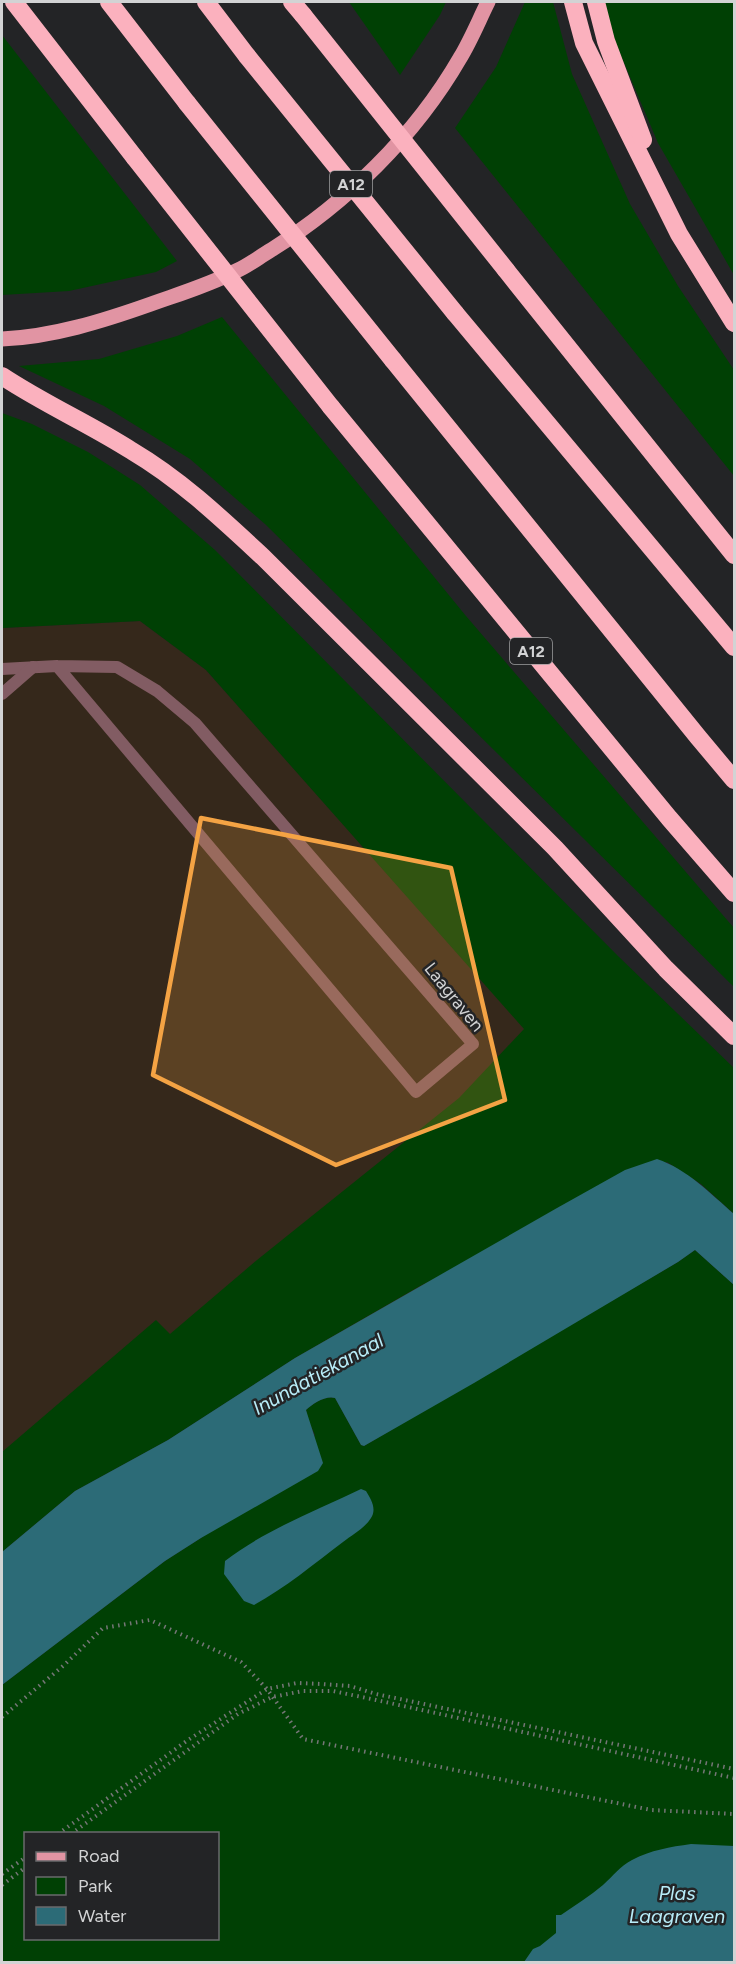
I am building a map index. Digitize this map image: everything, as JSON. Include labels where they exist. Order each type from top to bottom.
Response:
[{"type":"highway","name":"A12","points":[[14,2],[331,407],[669,818],[735,892]]},
{"type":"highway","points":[[109,2],[393,360],[735,780]]},
{"type":"highway","name":"A12","points":[[206,2],[247,56],[455,312],[735,647]]},
{"type":"highway","points":[[573,2],[584,43],[679,234],[735,323]]},
{"type":"highway","points":[[596,2],[606,41],[679,234]]},
{"type":"highway","points":[[297,8],[735,555]]},
{"type":"highway","points":[[2,376],[31,395],[134,452],[169,475],[217,514],[555,848],[666,969],[735,1036]]},
{"type":"main road","points":[[2,339],[27,338],[89,324],[187,291],[237,271],[303,230],[380,163],[432,101],[460,58],[488,2]]},
{"type":"lane","name":"Laagraven","points":[[2,669],[57,666],[117,667],[157,691],[195,723],[473,1044],[416,1092],[57,666]]},
{"type":"lane","points":[[2,694],[33,667]]},
{"type":"path","points":[[2,1717],[63,1666],[103,1628],[150,1620],[241,1662],[267,1689],[303,1739],[651,1810],[735,1814]]},
{"type":"path","points":[[59,1832],[188,1740],[267,1689],[297,1683],[350,1686],[376,1694],[735,1769]]},
{"type":"path","points":[[72,1832],[238,1714],[272,1697],[303,1691],[333,1691],[735,1779]]},
{"type":"path","points":[[2,1874],[24,1858]]},
{"type":"path","points":[[2,1885],[24,1868]]},
{"type":"highlighted area","points":[[201,818],[451,868],[505,1100],[336,1165],[153,1075]]},
{"type":"shaded area","points":[[140,621],[206,670],[525,1029],[667,1163],[295,1358],[75,1491],[2,1552],[2,628]]},
{"type":"green space","points":[[349,2],[446,2],[440,15],[400,75]]},
{"type":"green space","points":[[525,2],[553,2],[572,74],[630,204],[678,286],[734,370],[734,476],[455,128],[496,67]]},
{"type":"green space","points":[[605,2],[734,2],[734,275],[658,143],[611,32]]},
{"type":"green space","points":[[2,35],[177,261],[156,272],[69,291],[2,295]]},
{"type":"green space","points":[[222,317],[466,616],[734,928],[734,987],[265,524],[190,459],[104,406],[19,366],[99,359],[177,336]]},
{"type":"green space","points":[[2,413],[32,424],[88,452],[140,485],[215,550],[618,956],[734,1068],[734,1214],[701,1184],[667,1162],[420,1286],[295,1358],[168,1440],[75,1491],[2,1552],[2,1452],[156,1320],[170,1334],[257,1260],[459,1098],[524,1029],[206,670],[140,621],[2,628]]},
{"type":"green space","points":[[695,1250],[734,1285],[734,1962],[2,1962],[2,1685],[165,1561],[201,1538],[315,1435],[306,1410],[315,1403],[331,1397],[335,1398],[361,1445],[364,1446]]},
{"type":"water","name":"Inundatiekanaal","points":[[657,1159],[688,1176],[734,1214],[734,1285],[695,1250],[474,1383],[364,1446],[361,1445],[335,1398],[323,1399],[315,1403],[306,1410],[323,1463],[318,1471],[165,1561],[2,1685],[2,1552],[75,1491],[168,1440],[295,1358],[557,1208],[625,1170]]},
{"type":"water","points":[[361,1489],[366,1491],[373,1508],[373,1515],[365,1525],[266,1598],[254,1605],[244,1601],[224,1574],[225,1561],[273,1530]]},
{"type":"water","name":"Plas Laagraven","points":[[691,1844],[734,1846],[734,1962],[524,1962],[533,1949],[556,1933],[556,1915],[561,1915],[593,1893],[624,1865],[653,1851]]}]
